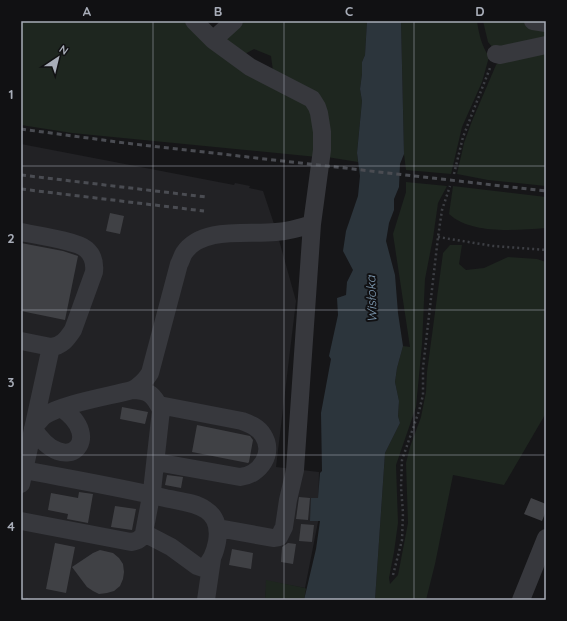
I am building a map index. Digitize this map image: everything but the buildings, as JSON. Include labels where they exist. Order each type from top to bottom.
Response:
[{"type":"street","points":[[194,21],[213,40],[250,67],[312,99],[317,107],[321,122],[322,150],[312,224],[295,470],[286,507],[284,527],[279,537],[274,538],[218,528]]},
{"type":"street","points":[[213,40],[234,21]]},
{"type":"street","points":[[533,21],[546,23]]},
{"type":"street","points":[[496,54],[500,55],[546,45]]},
{"type":"street","points":[[132,390],[146,380],[150,373],[179,264],[184,253],[190,246],[208,236],[217,234],[276,232],[294,230],[312,224]]},
{"type":"street","points":[[21,232],[75,244],[85,248],[95,264],[94,272],[73,330],[68,338],[58,347],[21,341]]},
{"type":"street","points":[[51,347],[23,477],[151,495],[200,506],[207,510],[215,519],[218,528],[218,539],[212,559],[206,600]]},
{"type":"street","points":[[21,521],[131,542],[137,542],[141,539],[144,533],[151,495],[162,410],[151,395],[141,390],[132,390],[61,408],[44,416],[33,428]]},
{"type":"street","points":[[156,462],[240,477],[249,476],[261,467],[267,450],[267,442],[264,435],[251,425],[159,405]]},
{"type":"street","points":[[33,428],[40,439],[49,447],[59,452],[68,453],[76,450],[80,443],[82,432],[74,419],[61,408]]},
{"type":"street","points":[[144,533],[171,548],[197,566],[203,568],[208,565],[212,559]]},
{"type":"street","points":[[521,600],[546,538]]},
{"type":"path","points":[[454,174],[463,137],[496,54]]},
{"type":"path","points":[[393,575],[402,540],[402,460],[423,395],[423,368],[438,237],[442,210],[450,186]]},
{"type":"path","points":[[438,237],[493,246],[546,250]]},
{"type":"path","points":[[21,598],[31,600]]},
{"type":"shaded area","points":[[21,21],[185,21],[238,67],[312,104],[317,157],[72,133],[21,125]]},
{"type":"shaded area","points":[[239,21],[367,21],[365,55],[362,62],[360,89],[362,101],[357,153],[358,162],[327,157],[325,119],[273,71],[271,56],[254,49],[243,55],[227,45],[226,32]]},
{"type":"shaded area","points":[[401,21],[477,21],[484,49],[489,57],[482,82],[462,127],[451,174],[406,170],[404,154]]},
{"type":"shaded area","points":[[483,21],[529,21],[546,28],[546,41],[494,49],[488,42]]},
{"type":"shaded area","points":[[546,47],[546,186],[488,180],[457,174],[464,143],[496,65],[498,63]]},
{"type":"shaded area","points":[[21,144],[234,185],[235,183],[250,186],[249,188],[263,191],[277,233],[296,301],[276,467],[319,472],[318,522],[305,588],[267,581],[265,600],[21,600]]},
{"type":"shaded area","points":[[406,182],[447,186],[438,203],[425,279],[422,344],[416,407],[396,465],[398,523],[389,578],[390,584],[398,575],[408,523],[406,463],[421,417],[426,392],[427,372],[443,253],[450,245],[462,245],[459,264],[466,270],[484,268],[508,257],[537,259],[546,262],[546,413],[504,485],[453,475],[426,600],[375,600],[385,453],[400,423],[398,416],[399,401],[395,382],[397,368],[403,346],[410,347],[393,234],[406,192]]},
{"type":"shaded area","points":[[453,186],[546,197],[546,228],[495,230],[470,225],[459,221],[449,214]]},
{"type":"shaded area","points":[[266,580],[305,588],[304,600],[265,600]]},
{"type":"water","name":"Wisłoka","points":[[367,21],[401,21],[404,154],[400,164],[399,187],[394,199],[394,210],[389,223],[386,241],[395,275],[398,313],[403,346],[395,382],[399,401],[398,416],[400,423],[385,453],[375,600],[304,600],[316,549],[320,521],[310,521],[311,498],[318,498],[320,473],[322,471],[321,413],[331,359],[329,356],[338,315],[337,298],[346,295],[347,282],[353,270],[343,251],[346,231],[358,196],[360,176],[357,153],[362,101],[360,89],[362,62],[365,55]]},
{"type":"railway","points":[[21,129],[125,143],[546,191]]},
{"type":"railway","points":[[21,175],[206,197]]},
{"type":"railway","points":[[21,189],[204,211]]}]
